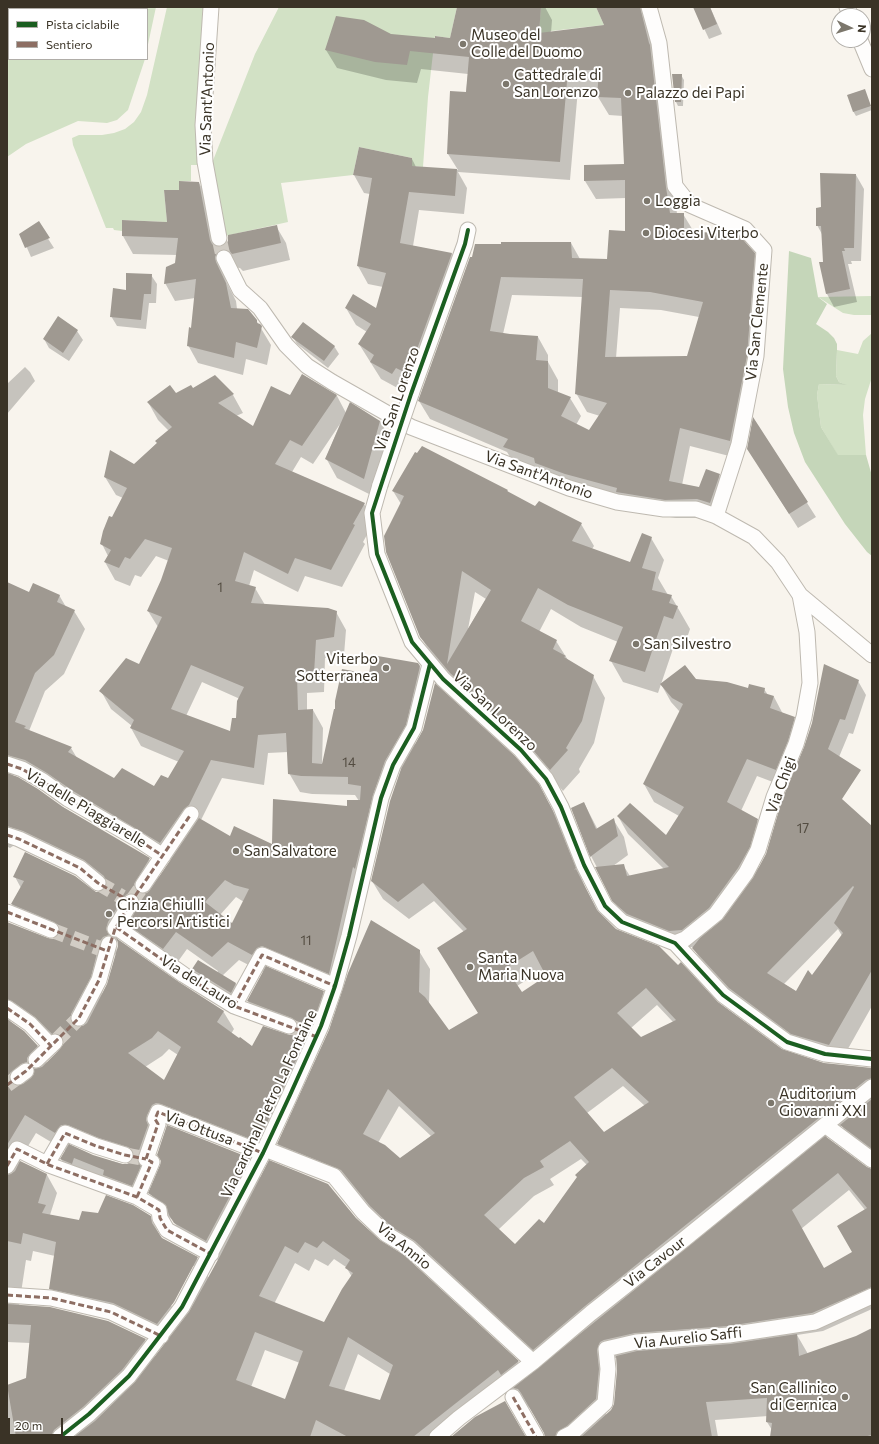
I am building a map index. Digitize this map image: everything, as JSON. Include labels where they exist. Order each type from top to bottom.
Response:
[{"type":"street","name":"Via Sant'Antonio","points":[[211,7],[203,125],[205,162],[219,238]]},
{"type":"street","name":"Via San Clemente","points":[[649,7],[659,43],[675,186],[690,205],[745,229],[764,250],[756,356],[739,444],[716,516]]},
{"type":"street","points":[[863,48],[872,69]]},
{"type":"street","name":"Via San Lorenzo","points":[[468,230],[465,244],[411,394],[372,513],[376,554],[412,642],[443,679],[521,750],[546,779],[561,807],[584,865],[605,906],[622,922],[675,943],[723,996],[787,1042],[824,1054],[872,1059]]},
{"type":"street","name":"Via Sant'Antonio","points":[[224,258],[240,290],[260,308],[286,345],[307,366],[332,382],[411,427],[569,488],[617,502],[664,509],[696,509],[716,516],[754,537],[778,562],[800,595],[872,655]]},
{"type":"street","name":"Via Chigi","points":[[675,943],[685,938],[716,914],[746,873],[758,850],[774,797],[796,744],[804,717],[810,683],[807,632],[800,595]]},
{"type":"street","name":"Via cardinal Pietro La Fontaine","points":[[60,1437],[89,1414],[129,1376],[182,1307],[264,1151],[335,986],[350,936],[380,798],[393,765],[414,728],[430,664]]},
{"type":"street","name":"Via delle Piaggiarelle","points":[[7,764],[22,769],[43,781],[68,799],[137,839],[163,856]]},
{"type":"street","points":[[143,885],[191,814]]},
{"type":"street","points":[[7,835],[19,839],[80,868],[98,883]]},
{"type":"street","name":"Via del Lauro","points":[[128,900],[115,928],[184,975],[234,1006],[289,1026]]},
{"type":"street","points":[[7,912],[51,930]]},
{"type":"street","points":[[79,1018],[99,980],[107,948]]},
{"type":"street","points":[[234,1006],[262,955],[335,986]]},
{"type":"street","points":[[7,1008],[30,1024],[53,1044],[27,1069]]},
{"type":"street","name":"Via Cavour","points":[[437,1437],[459,1418],[533,1362],[591,1313],[872,1087]]},
{"type":"street","name":"Via Ottusa","points":[[137,1197],[152,1162],[144,1159],[158,1124],[156,1119],[158,1112],[264,1151]]},
{"type":"street","points":[[825,1125],[872,1160]]},
{"type":"street","points":[[47,1164],[65,1134],[96,1146],[126,1155]]},
{"type":"street","points":[[7,1166],[17,1149],[47,1164],[137,1197],[160,1210],[160,1218],[167,1230],[211,1254]]},
{"type":"street","name":"Via Annio","points":[[264,1151],[334,1176],[364,1212],[386,1234],[409,1248],[533,1362]]},
{"type":"street","points":[[7,1295],[51,1298],[112,1312],[161,1336]]},
{"type":"street","name":"Via Aurelio Saffi","points":[[564,1437],[572,1433],[605,1403],[608,1369],[606,1349],[636,1342],[730,1335],[815,1322],[872,1296]]},
{"type":"street","points":[[513,1397],[536,1437]]},
{"type":"green space","points":[[7,7],[156,7],[148,44],[148,8],[8,8],[8,60],[145,60],[128,110],[117,120],[107,123],[78,121],[26,144],[7,157]]},
{"type":"green space","points":[[167,7],[203,7],[197,131],[198,165],[191,165],[191,181],[179,181],[179,190],[164,190],[167,222],[122,220],[122,231],[114,230],[113,228],[106,228],[73,145],[72,138],[79,135],[102,135],[114,133],[125,129],[134,122],[141,112],[147,95]]},
{"type":"green space","points":[[279,7],[457,7],[450,38],[435,36],[428,97],[423,167],[412,166],[412,158],[359,147],[353,175],[281,183],[288,222],[225,236],[212,163],[255,54]]},
{"type":"green space","points":[[541,7],[596,7],[604,25],[551,31],[538,40]]},
{"type":"green space","points":[[789,251],[811,258],[818,297],[827,304],[816,324],[834,338],[837,344],[836,376],[839,382],[847,385],[819,384],[817,395],[821,427],[838,455],[866,455],[872,476],[872,556],[867,552],[845,524],[805,462],[794,433],[788,407],[783,369]]},
{"type":"green space","points":[[872,296],[872,315],[854,315],[843,313],[818,297]]},
{"type":"green space","points":[[872,333],[872,377],[865,399],[863,415],[866,455],[838,456],[821,427],[817,395],[819,384],[846,385],[839,382],[836,376],[837,350],[858,354],[863,341]]},
{"type":"building","points":[[457,7],[541,7],[539,33],[604,25],[596,7],[640,7],[650,45],[670,213],[684,213],[684,231],[733,234],[740,236],[755,253],[747,356],[730,441],[680,428],[669,481],[699,487],[706,469],[720,474],[710,503],[697,499],[665,500],[616,492],[617,488],[565,474],[535,463],[534,458],[503,447],[508,439],[418,401],[470,257],[472,257],[475,244],[501,244],[501,242],[571,242],[572,258],[607,259],[609,230],[625,231],[625,180],[584,181],[584,165],[624,164],[621,98],[597,97],[599,70],[568,70],[560,162],[447,154],[450,91],[466,92],[469,57],[410,51],[407,65],[375,62],[325,50],[336,16],[364,20],[391,34],[450,38]],"holes":[[[501,277],[583,279],[575,394],[607,403],[589,430],[561,416],[571,397],[548,388],[548,361],[536,360],[538,336],[490,331]],[[610,290],[650,292],[703,302],[687,356],[605,357]]]},
{"type":"building","points":[[693,7],[710,7],[717,24],[703,30]]},
{"type":"building","points":[[672,74],[682,74],[681,102],[675,102]]},
{"type":"building","points":[[865,89],[871,106],[853,112],[847,95]]},
{"type":"building","points":[[359,147],[412,158],[412,166],[457,169],[455,196],[409,192],[400,243],[452,253],[408,374],[396,368],[392,374],[370,362],[374,355],[358,344],[371,324],[345,308],[353,294],[376,308],[386,273],[357,266],[372,178],[353,175]]},
{"type":"building","points":[[820,173],[856,174],[854,248],[844,248],[845,251],[842,251],[850,289],[826,294],[819,262],[823,262],[821,226],[816,226],[816,208],[821,207]]},
{"type":"building","points":[[179,181],[199,182],[210,240],[212,244],[216,246],[220,247],[225,245],[228,241],[228,235],[277,225],[281,243],[232,254],[229,250],[220,250],[215,257],[226,283],[231,308],[248,309],[257,320],[257,323],[262,326],[257,348],[236,342],[234,358],[187,346],[189,327],[191,328],[196,279],[164,284],[166,267],[175,263],[178,238],[122,236],[122,220],[167,222],[164,190],[179,190]]},
{"type":"building","points":[[39,221],[50,238],[25,248],[19,234]]},
{"type":"building","points":[[126,273],[152,274],[151,294],[144,294],[141,320],[110,317],[113,288],[126,290]]},
{"type":"building","points":[[58,316],[78,330],[63,353],[43,339]]},
{"type":"building","points":[[303,322],[335,346],[324,361],[291,337]]},
{"type":"building","points":[[302,374],[337,395],[302,446],[290,440],[275,464],[365,503],[331,570],[295,558],[288,574],[244,552],[235,581],[256,587],[251,603],[328,608],[337,611],[334,637],[316,640],[314,674],[297,675],[298,710],[313,709],[312,763],[322,764],[335,709],[335,701],[342,669],[369,674],[372,655],[418,663],[420,666],[406,725],[385,761],[373,795],[355,869],[353,867],[329,974],[262,946],[257,948],[252,955],[228,942],[212,957],[176,932],[163,949],[128,925],[140,902],[139,897],[131,893],[124,897],[108,922],[106,929],[109,935],[103,937],[100,941],[91,977],[71,1014],[71,1022],[75,1026],[83,1026],[87,1023],[107,984],[118,946],[116,938],[224,1011],[217,1022],[252,1046],[263,1026],[290,1035],[298,1029],[296,1021],[292,1018],[247,1001],[266,966],[324,991],[313,1023],[258,1142],[156,1103],[152,1105],[147,1115],[146,1120],[148,1125],[137,1156],[137,1161],[141,1166],[132,1186],[103,1175],[104,1170],[74,1158],[72,1164],[60,1159],[69,1144],[93,1155],[122,1164],[131,1162],[134,1157],[132,1149],[128,1147],[99,1138],[68,1125],[61,1125],[55,1133],[25,1115],[7,1145],[7,1019],[24,1031],[38,1046],[27,1058],[27,1062],[21,1064],[10,1073],[9,1078],[11,1083],[15,1085],[23,1084],[31,1078],[34,1074],[34,1069],[42,1067],[63,1045],[64,1040],[62,1036],[58,1034],[52,1034],[35,1017],[7,999],[7,922],[53,939],[57,937],[60,929],[54,922],[11,904],[24,881],[13,877],[25,852],[75,876],[96,892],[101,892],[105,889],[107,884],[104,876],[84,860],[23,831],[7,826],[7,773],[18,777],[63,807],[150,858],[134,884],[135,889],[143,894],[150,890],[199,818],[230,836],[234,826],[272,844],[273,799],[347,806],[347,800],[360,800],[361,786],[348,784],[348,777],[301,776],[288,774],[286,733],[258,735],[254,768],[211,760],[189,805],[184,809],[160,843],[73,791],[25,760],[7,755],[7,582],[29,592],[33,583],[60,595],[57,602],[75,610],[54,655],[35,673],[15,722],[26,726],[24,728],[72,747],[68,752],[114,778],[122,768],[154,786],[161,775],[168,778],[184,751],[130,728],[134,720],[99,691],[126,658],[139,664],[162,617],[147,611],[161,580],[172,548],[145,539],[130,559],[125,557],[119,568],[104,562],[111,550],[100,544],[103,531],[109,516],[112,517],[127,488],[104,477],[110,450],[134,464],[157,443],[155,441],[172,427],[147,402],[170,385],[176,393],[191,385],[193,388],[215,375],[234,394],[218,403],[253,426],[271,386],[290,395]],"holes":[[[191,665],[244,687],[237,701],[236,718],[232,718],[230,731],[171,709]],[[225,880],[234,885],[249,889],[232,923],[205,902]],[[158,1031],[181,1047],[164,1080],[128,1053],[152,1038]]]},
{"type":"building","points":[[350,402],[380,421],[364,479],[325,459]]},
{"type":"building","points":[[753,417],[808,502],[789,514],[747,449]]},
{"type":"building","points":[[422,446],[508,490],[507,491],[535,506],[539,501],[582,523],[572,541],[630,562],[642,533],[652,537],[642,568],[656,572],[652,590],[672,595],[669,603],[678,606],[673,619],[664,616],[645,672],[609,661],[623,627],[568,605],[538,588],[521,621],[557,640],[553,649],[594,675],[582,721],[566,748],[568,750],[550,770],[527,743],[450,673],[420,637],[386,552],[384,536],[404,496],[392,491],[415,452],[417,453]],"holes":[[[462,571],[491,590],[447,664]]]},
{"type":"building","points":[[824,664],[859,680],[845,720],[840,719],[828,749],[861,770],[842,799],[872,826],[872,970],[829,1045],[791,1034],[729,988],[692,948],[700,938],[723,919],[753,878],[766,854],[782,800],[804,747],[812,723]],"holes":[[[853,886],[854,887],[834,923],[843,933],[812,975],[808,970],[796,991],[767,973]]]},
{"type":"building","points":[[685,665],[696,679],[727,682],[748,688],[749,684],[765,688],[764,693],[774,696],[770,708],[795,717],[788,741],[776,770],[747,759],[727,802],[758,819],[750,847],[738,868],[709,908],[682,930],[669,931],[627,914],[612,901],[595,867],[624,864],[627,876],[669,867],[617,816],[630,803],[666,835],[684,807],[643,784],[683,704],[672,698],[660,684]]},
{"type":"building","points":[[435,683],[515,756],[539,784],[553,811],[576,868],[574,870],[576,869],[597,910],[616,929],[659,946],[678,965],[681,962],[718,1002],[782,1049],[824,1063],[872,1068],[872,1078],[866,1080],[585,1306],[533,1350],[415,1241],[392,1227],[370,1206],[341,1170],[277,1144],[329,1030],[348,973],[371,920],[420,950],[419,992],[425,997],[449,1030],[478,1013],[437,948],[467,929],[423,883],[398,902],[371,881],[390,801],[401,769],[423,730]],"holes":[[[533,951],[546,976],[522,992],[506,968]],[[646,988],[676,1020],[641,1037],[617,1013]],[[612,1068],[649,1102],[604,1132],[574,1097]],[[388,1089],[435,1133],[400,1158],[385,1145],[363,1134]],[[570,1141],[589,1162],[575,1175],[577,1177],[544,1223],[539,1219],[515,1244],[484,1215],[524,1178],[544,1167],[540,1161]]]},
{"type":"building","points":[[584,802],[596,829],[614,818],[618,836],[590,857],[571,808]]},
{"type":"building","points":[[198,960],[236,983],[231,993],[192,969]]},
{"type":"building","points":[[872,1099],[872,1149],[840,1125]]},
{"type":"building","points":[[167,1125],[250,1158],[206,1241],[174,1223],[169,1215],[166,1205],[148,1193],[160,1165],[161,1161],[157,1155]]},
{"type":"building","points":[[825,1136],[867,1167],[872,1169],[872,1287],[812,1313],[728,1326],[635,1333],[604,1340],[600,1342],[597,1350],[599,1369],[596,1399],[567,1426],[557,1432],[555,1437],[545,1437],[521,1393],[518,1389],[513,1388]],"holes":[[[838,1173],[867,1208],[837,1226],[852,1252],[824,1268],[792,1210]]]},
{"type":"building","points":[[269,1160],[328,1184],[356,1218],[380,1240],[404,1255],[519,1361],[501,1375],[498,1370],[413,1437],[348,1437],[316,1420],[310,1437],[74,1437],[95,1421],[135,1382],[189,1312],[219,1258]],"holes":[[[323,1241],[350,1260],[345,1268],[353,1273],[342,1289],[324,1322],[259,1296],[285,1246],[298,1253],[305,1242],[317,1248]],[[255,1332],[303,1351],[285,1399],[236,1380]],[[348,1337],[393,1365],[380,1400],[329,1386]]]},
{"type":"building","points":[[20,1161],[47,1174],[38,1203],[46,1205],[42,1213],[79,1220],[82,1211],[98,1213],[106,1195],[133,1205],[151,1216],[152,1223],[162,1238],[198,1257],[174,1302],[157,1324],[113,1303],[49,1289],[56,1242],[23,1233],[21,1244],[7,1241],[7,1175],[15,1171]]},
{"type":"building","points":[[7,1304],[50,1307],[108,1321],[146,1339],[122,1370],[83,1407],[54,1430],[51,1437],[16,1437],[7,1385],[26,1378],[31,1325],[7,1324]]},
{"type":"building","points":[[872,1328],[872,1435],[863,1437],[770,1437],[772,1423],[766,1422],[767,1398],[706,1402],[712,1437],[581,1437],[611,1410],[614,1404],[617,1370],[616,1356],[637,1351],[730,1344],[797,1334],[799,1356],[856,1336]]},
{"type":"building","points":[[505,1401],[526,1437],[451,1437],[475,1417]]},
{"type":"tunnel","points":[[219,238],[223,256]]},
{"type":"tunnel","points":[[98,883],[122,897]]},
{"type":"tunnel","points":[[131,902],[143,885]]},
{"type":"tunnel","points":[[51,930],[104,950]]},
{"type":"tunnel","points":[[55,1042],[79,1018]]},
{"type":"tunnel","points":[[289,1026],[312,1035]]},
{"type":"tunnel","points":[[7,1085],[18,1077]]},
{"type":"tunnel","points":[[125,1155],[142,1158]]},
{"type":"marked path","points":[[7,764],[22,769],[43,781],[68,799],[137,839],[163,856]]},
{"type":"marked path","points":[[7,1085],[26,1071],[79,1018],[99,980],[115,929],[131,902],[191,814]]},
{"type":"marked path","points":[[7,835],[19,839],[80,868],[98,883],[131,902]]},
{"type":"marked path","points":[[7,912],[107,951]]},
{"type":"marked path","points":[[116,927],[184,975],[234,1006],[317,1037]]},
{"type":"marked path","points":[[234,1006],[262,955],[335,986]]},
{"type":"marked path","points":[[7,1008],[30,1024],[51,1046]]},
{"type":"marked path","points":[[137,1197],[152,1162],[146,1159],[158,1124],[155,1119],[158,1112],[263,1153]]},
{"type":"marked path","points":[[47,1164],[65,1133],[96,1146],[125,1155],[146,1159]]},
{"type":"marked path","points":[[7,1166],[17,1149],[49,1165],[137,1197],[159,1210],[160,1218],[167,1230],[211,1254]]},
{"type":"marked path","points":[[7,1295],[51,1298],[111,1312],[161,1336]]},
{"type":"marked path","points":[[513,1397],[536,1437]]},
{"type":"cycle path","points":[[468,230],[465,244],[411,394],[372,513],[377,554],[412,642],[443,679],[521,750],[546,779],[561,807],[584,865],[605,906],[622,922],[675,943],[723,995],[787,1042],[825,1054],[872,1059]]},
{"type":"cycle path","points":[[60,1437],[89,1414],[129,1376],[182,1307],[263,1153],[321,1026],[335,986],[349,936],[381,798],[393,765],[414,728],[430,664]]},
{"type":"place","name":"Museo del Colle del Duomo","points":[[463,44]]},
{"type":"place","name":"Cattedrale di San Lorenzo","points":[[506,84]]},
{"type":"place","name":"Palazzo dei Papi","points":[[628,93]]},
{"type":"place","name":"Loggia","points":[[647,201]]},
{"type":"place","name":"Diocesi Viterbo","points":[[646,233]]},
{"type":"place","name":"San Silvestro","points":[[636,644]]},
{"type":"place","name":"Viterbo Sotterranea","points":[[386,668]]},
{"type":"place","name":"San Salvatore","points":[[236,851]]},
{"type":"place","name":"Cinzia Chiulli Percorsi Artistici","points":[[109,914]]},
{"type":"place","name":"Santa Maria Nuova","points":[[470,967]]},
{"type":"place","name":"Auditorium Giovanni XXI","points":[[771,1103]]},
{"type":"place","name":"San Callinico di Cernica","points":[[845,1397]]}]
